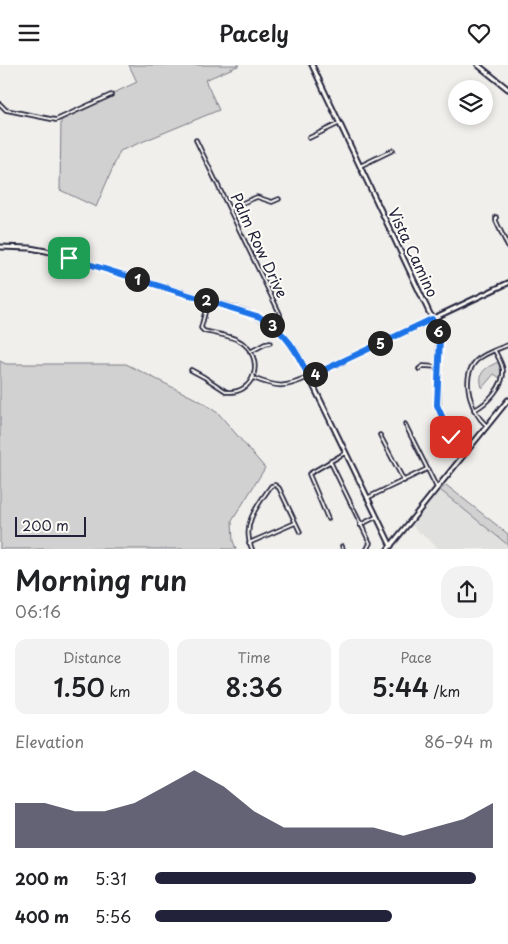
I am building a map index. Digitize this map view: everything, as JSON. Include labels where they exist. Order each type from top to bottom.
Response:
[{"type":"street","name":"Vista Camino","points":[[312,65],[440,337],[438,408],[451,437],[466,451]]},
{"type":"street","points":[[478,65],[508,89]]},
{"type":"street","points":[[0,105],[6,109],[56,120],[111,95]]},
{"type":"street","points":[[308,138],[340,123]]},
{"type":"street","name":"Palm Row Drive","points":[[196,140],[280,314],[277,328]]},
{"type":"street","points":[[360,166],[393,150]]},
{"type":"street","points":[[230,209],[257,197],[272,202],[279,199]]},
{"type":"street","points":[[496,217],[508,247]]},
{"type":"street","points":[[0,247],[30,247],[46,251],[260,317],[277,328],[294,346],[367,497],[389,548],[508,400]]},
{"type":"street","points":[[253,378],[271,385],[284,387],[508,283]]},
{"type":"street","points":[[190,370],[227,392],[242,390],[253,378],[254,363],[247,347],[236,340],[201,329],[200,325],[208,301]]},
{"type":"street","points":[[250,352],[270,343]]},
{"type":"street","points":[[487,426],[479,419],[474,410],[469,393],[471,370],[479,359],[508,345]]},
{"type":"street","points":[[474,410],[484,403],[502,381],[503,368],[495,351]]},
{"type":"street","points":[[419,369],[424,366],[439,367]]},
{"type":"street","points":[[405,424],[437,488]]},
{"type":"street","points":[[380,435],[404,481]]},
{"type":"street","points":[[328,519],[309,475],[310,472],[345,453]]},
{"type":"street","points":[[330,461],[370,543],[368,549]]},
{"type":"street","points":[[367,497],[427,469]]},
{"type":"street","points":[[252,549],[247,534],[250,520],[271,487],[275,485],[279,488],[300,533]]},
{"type":"street","points":[[360,525],[376,517]]},
{"type":"street","points":[[250,543],[296,523]]},
{"type":"street","points":[[342,545],[343,549]]},
{"type":"shaded area","points":[[129,65],[240,65],[205,80],[219,110],[120,151],[96,207],[60,190],[61,118],[137,82]]},
{"type":"shaded area","points":[[0,361],[6,364],[126,364],[202,402],[219,414],[265,468],[232,521],[233,541],[236,549],[0,549]]},
{"type":"shaded area","points":[[498,362],[501,371],[500,378],[494,374],[482,388],[481,378],[483,371]]},
{"type":"shaded area","points":[[446,485],[508,534],[508,545],[440,490]]},
{"type":"shaded area","points":[[440,490],[508,545],[508,549],[439,549],[412,526]]},
{"type":"route","points":[[69,258],[260,317],[277,328],[288,339],[309,377],[432,319],[440,337],[437,405],[451,437]]}]
